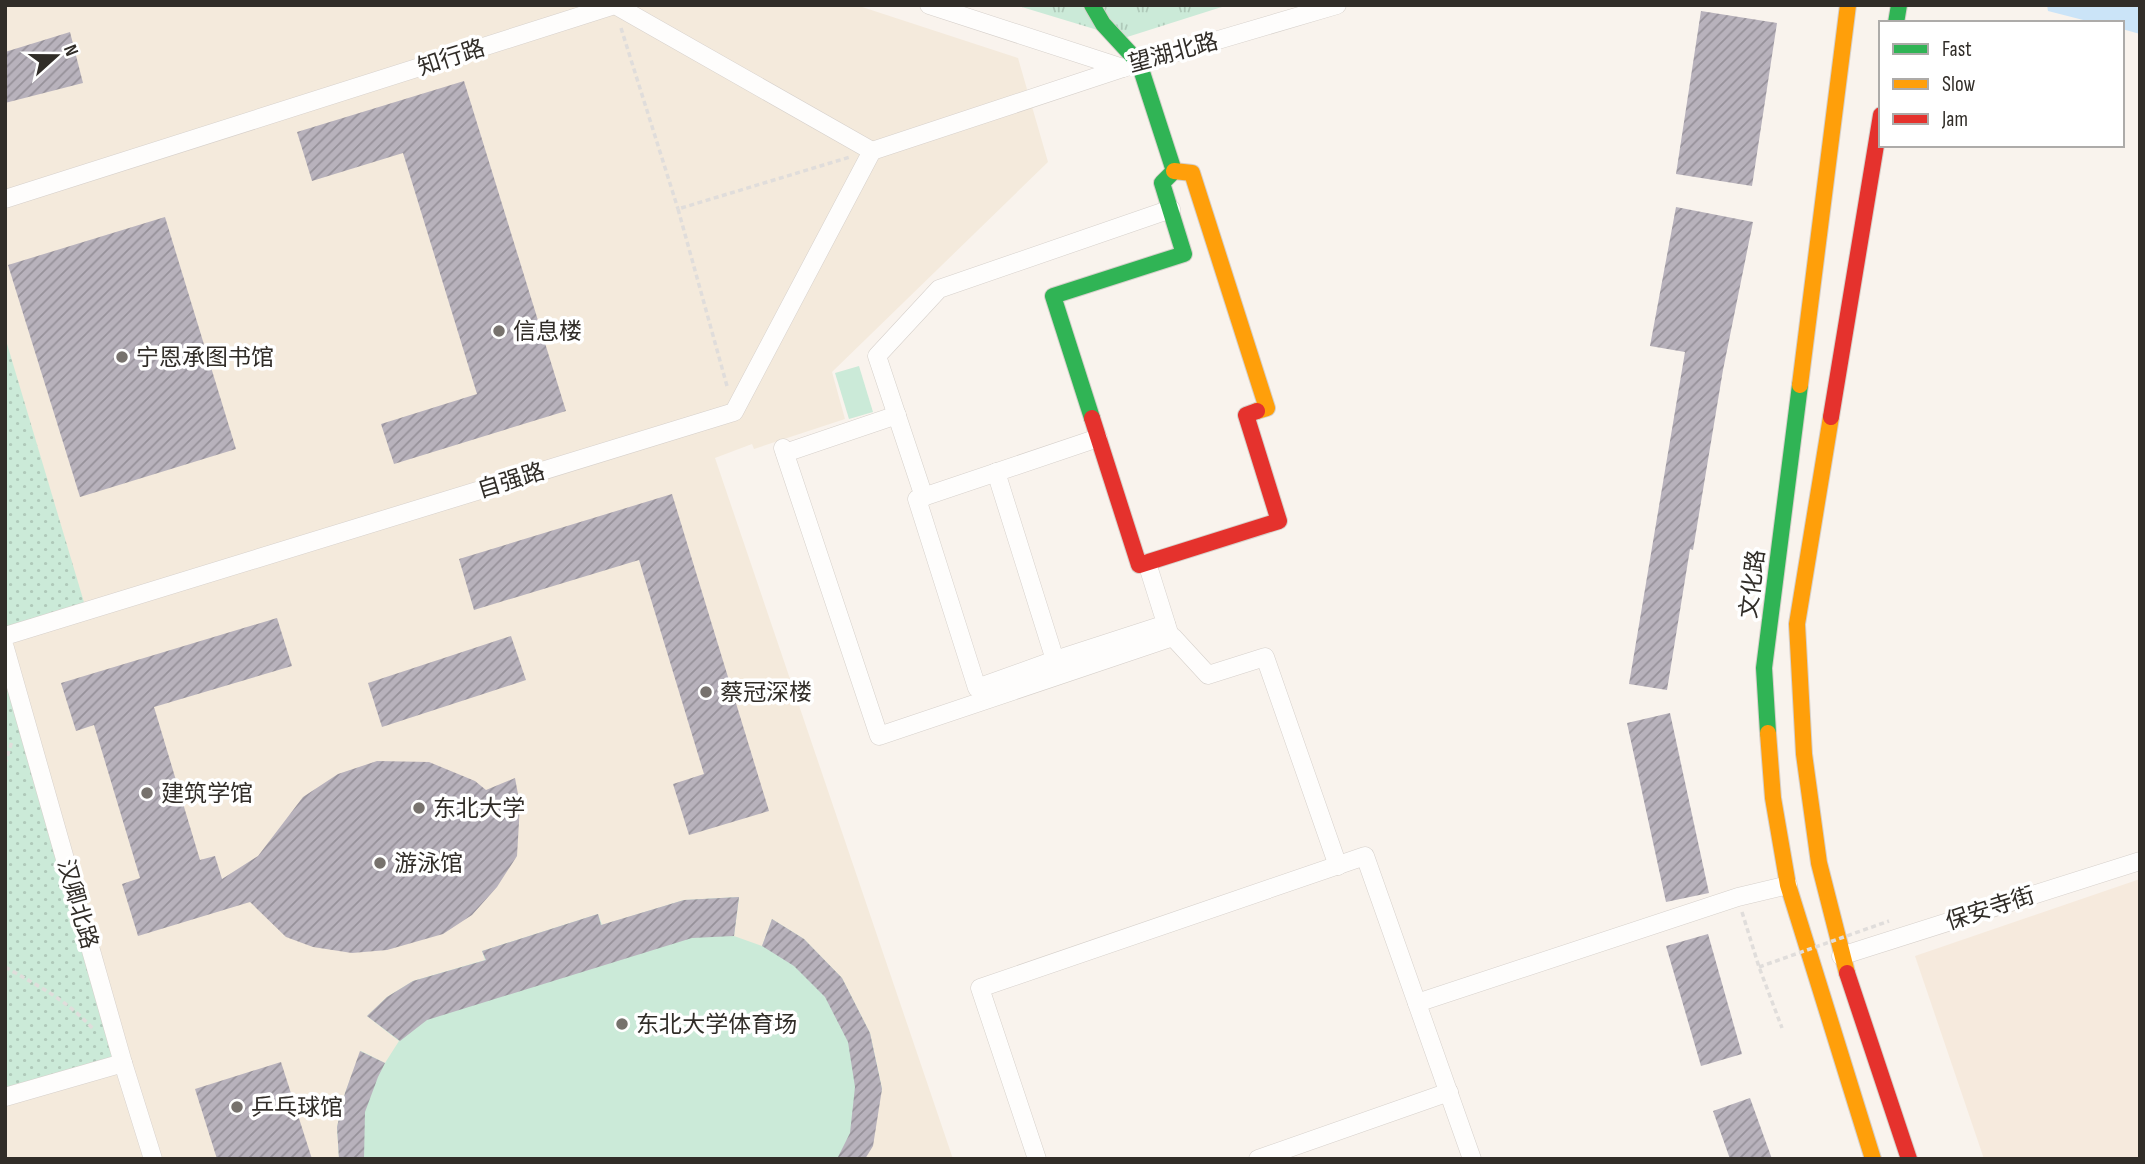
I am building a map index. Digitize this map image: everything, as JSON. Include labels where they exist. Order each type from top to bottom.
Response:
[{"type":"main road","points":[[1093,5],[1131,65],[1174,171]]},
{"type":"main road","name":"文化路","points":[[1848,5],[1764,668],[1773,798],[1788,885],[1873,1159]]},
{"type":"main road","points":[[1879,127],[1797,624],[1804,754],[1819,863],[1841,956],[1909,1159]]},
{"type":"main road","points":[[1174,171],[1192,173],[1267,408],[1246,415],[1279,521],[1139,565],[1053,296],[1184,254],[1163,183],[1174,171]]},
{"type":"street","points":[[615,5],[872,151]]},
{"type":"street","name":"知行路","points":[[5,198],[615,5]]},
{"type":"street","name":"望湖北路","points":[[929,5],[1131,65],[1337,5]]},
{"type":"street","points":[[734,412],[872,151],[1131,65]]},
{"type":"street","points":[[924,497],[877,356],[939,289],[1171,209]]},
{"type":"street","points":[[1184,254],[1214,245]]},
{"type":"street","name":"自强路","points":[[5,636],[734,412]]},
{"type":"street","points":[[897,415],[784,450],[878,736],[1168,631]]},
{"type":"street","points":[[1098,438],[917,499],[977,688],[1055,660],[1168,631]]},
{"type":"street","points":[[996,472],[1055,660]]},
{"type":"street","points":[[1147,563],[1168,631],[1208,675],[1265,657],[1338,866]]},
{"type":"street","name":"汉卿北路","points":[[5,648],[123,1063],[153,1159]]},
{"type":"street","points":[[1037,1159],[980,988],[1366,856],[1472,1159]]},
{"type":"street","name":"保安寺街","points":[[1841,956],[2140,861]]},
{"type":"street","points":[[1417,1003],[1738,897],[1788,885]]},
{"type":"street","points":[[5,1097],[123,1063]]},
{"type":"street","points":[[1258,1159],[1448,1092]]},
{"type":"path","points":[[615,5],[678,209],[734,412]]},
{"type":"path","points":[[678,209],[872,151]]},
{"type":"path","points":[[5,764],[12,741]]},
{"type":"path","points":[[1738,897],[1759,967],[1782,1028]]},
{"type":"path","points":[[1759,967],[1889,921]]},
{"type":"path","points":[[5,967],[63,1000],[77,1011],[95,1032]]},
{"type":"shaded area","name":"东北大学","points":[[5,5],[856,5],[1018,58],[1048,162],[832,372],[845,419],[754,449],[752,444],[715,458],[953,1159],[5,1159]]},
{"type":"shaded area","points":[[2140,879],[2140,1159],[1984,1159],[1915,956]]},
{"type":"green space","points":[[1015,5],[1228,5],[1124,38]]},
{"type":"green space","points":[[5,337],[86,609],[5,636]]},
{"type":"green space","points":[[859,366],[873,412],[849,419],[835,373]]},
{"type":"green space","points":[[5,648],[123,1063],[5,1097]]},
{"type":"green space","name":"东北大学体育场","points":[[739,897],[734,936],[762,946],[772,919],[804,939],[842,978],[870,1033],[882,1089],[865,1159],[339,1159],[337,1127],[345,1093],[361,1051],[385,1063],[399,1041],[367,1016],[387,997],[413,981],[485,960],[482,951],[598,914],[602,925],[684,900]]},
{"type":"water","points":[[2047,5],[2140,5],[2140,34],[2124,30],[2124,21],[2087,21],[2048,11]]},
{"type":"building","points":[[1701,11],[1777,23],[1752,186],[1676,174]]},
{"type":"building","points":[[70,32],[83,83],[5,103],[5,52]]},
{"type":"building","name":"信息楼","points":[[464,81],[566,411],[394,464],[381,424],[477,394],[403,153],[312,181],[297,132]]},
{"type":"building","points":[[1676,207],[1753,222],[1723,370],[1693,550],[1690,549],[1667,690],[1629,684],[1685,352],[1650,346]]},
{"type":"building","name":"宁恩承图书馆","points":[[165,217],[236,449],[80,497],[8,265]]},
{"type":"building","name":"蔡冠深楼","points":[[672,494],[769,811],[689,835],[673,784],[704,774],[639,560],[474,610],[459,559]]},
{"type":"building","points":[[277,618],[292,666],[154,707],[200,860],[215,856],[222,879],[258,856],[303,797],[338,774],[377,761],[429,762],[475,781],[486,790],[515,778],[520,805],[517,856],[497,887],[472,915],[443,934],[387,950],[352,953],[313,947],[286,937],[250,902],[138,936],[122,884],[140,878],[94,725],[76,731],[61,683]]},
{"type":"building","points":[[511,636],[526,680],[382,727],[368,683]]},
{"type":"building","points":[[1670,713],[1709,893],[1666,902],[1627,723]]},
{"type":"building","points":[[739,897],[734,936],[692,938],[427,1020],[400,1041],[367,1016],[387,997],[413,981],[486,960],[482,951],[598,914],[601,925],[684,900]]},
{"type":"building","points":[[772,919],[804,939],[842,978],[870,1033],[882,1089],[873,1146],[865,1159],[837,1159],[850,1133],[855,1087],[848,1042],[825,997],[794,966],[762,946]]},
{"type":"building","points":[[1708,934],[1742,1054],[1701,1066],[1666,946]]},
{"type":"building","points":[[360,1051],[385,1063],[365,1112],[364,1159],[339,1159],[337,1127],[345,1093]]},
{"type":"building","points":[[281,1062],[312,1159],[217,1159],[195,1089]]},
{"type":"building","points":[[1750,1098],[1772,1159],[1730,1159],[1713,1111]]},
{"type":"traffic: fast","points":[[1092,5],[1103,24],[1139,63],[1174,171],[1162,183],[1184,254],[1053,296],[1092,418]]},
{"type":"traffic: fast","points":[[1896,21],[1899,5]]},
{"type":"traffic: fast","points":[[1768,733],[1764,668],[1800,385]]},
{"type":"traffic: slow","points":[[1800,385],[1848,5]]},
{"type":"traffic: slow","points":[[1174,171],[1192,173],[1267,408],[1257,411]]},
{"type":"traffic: slow","points":[[1831,417],[1797,624],[1804,754],[1819,863],[1847,973]]},
{"type":"traffic: slow","points":[[1768,733],[1773,798],[1788,885],[1873,1159]]},
{"type":"traffic: jam","points":[[1831,417],[1879,127]]},
{"type":"traffic: jam","points":[[1092,418],[1139,565],[1279,521],[1246,415],[1257,411]]},
{"type":"traffic: jam","points":[[1847,973],[1909,1159]]},
{"type":"place","name":"信息楼","points":[[499,331]]},
{"type":"place","name":"宁恩承图书馆","points":[[122,357]]},
{"type":"place","name":"蔡冠深楼","points":[[706,692]]},
{"type":"place","name":"建筑学馆","points":[[147,793]]},
{"type":"place","name":"东北大学","points":[[419,808]]},
{"type":"place","name":"游泳馆","points":[[380,863]]},
{"type":"place","name":"东北大学体育场","points":[[622,1024]]},
{"type":"place","name":"乒乓球馆","points":[[237,1107]]}]
